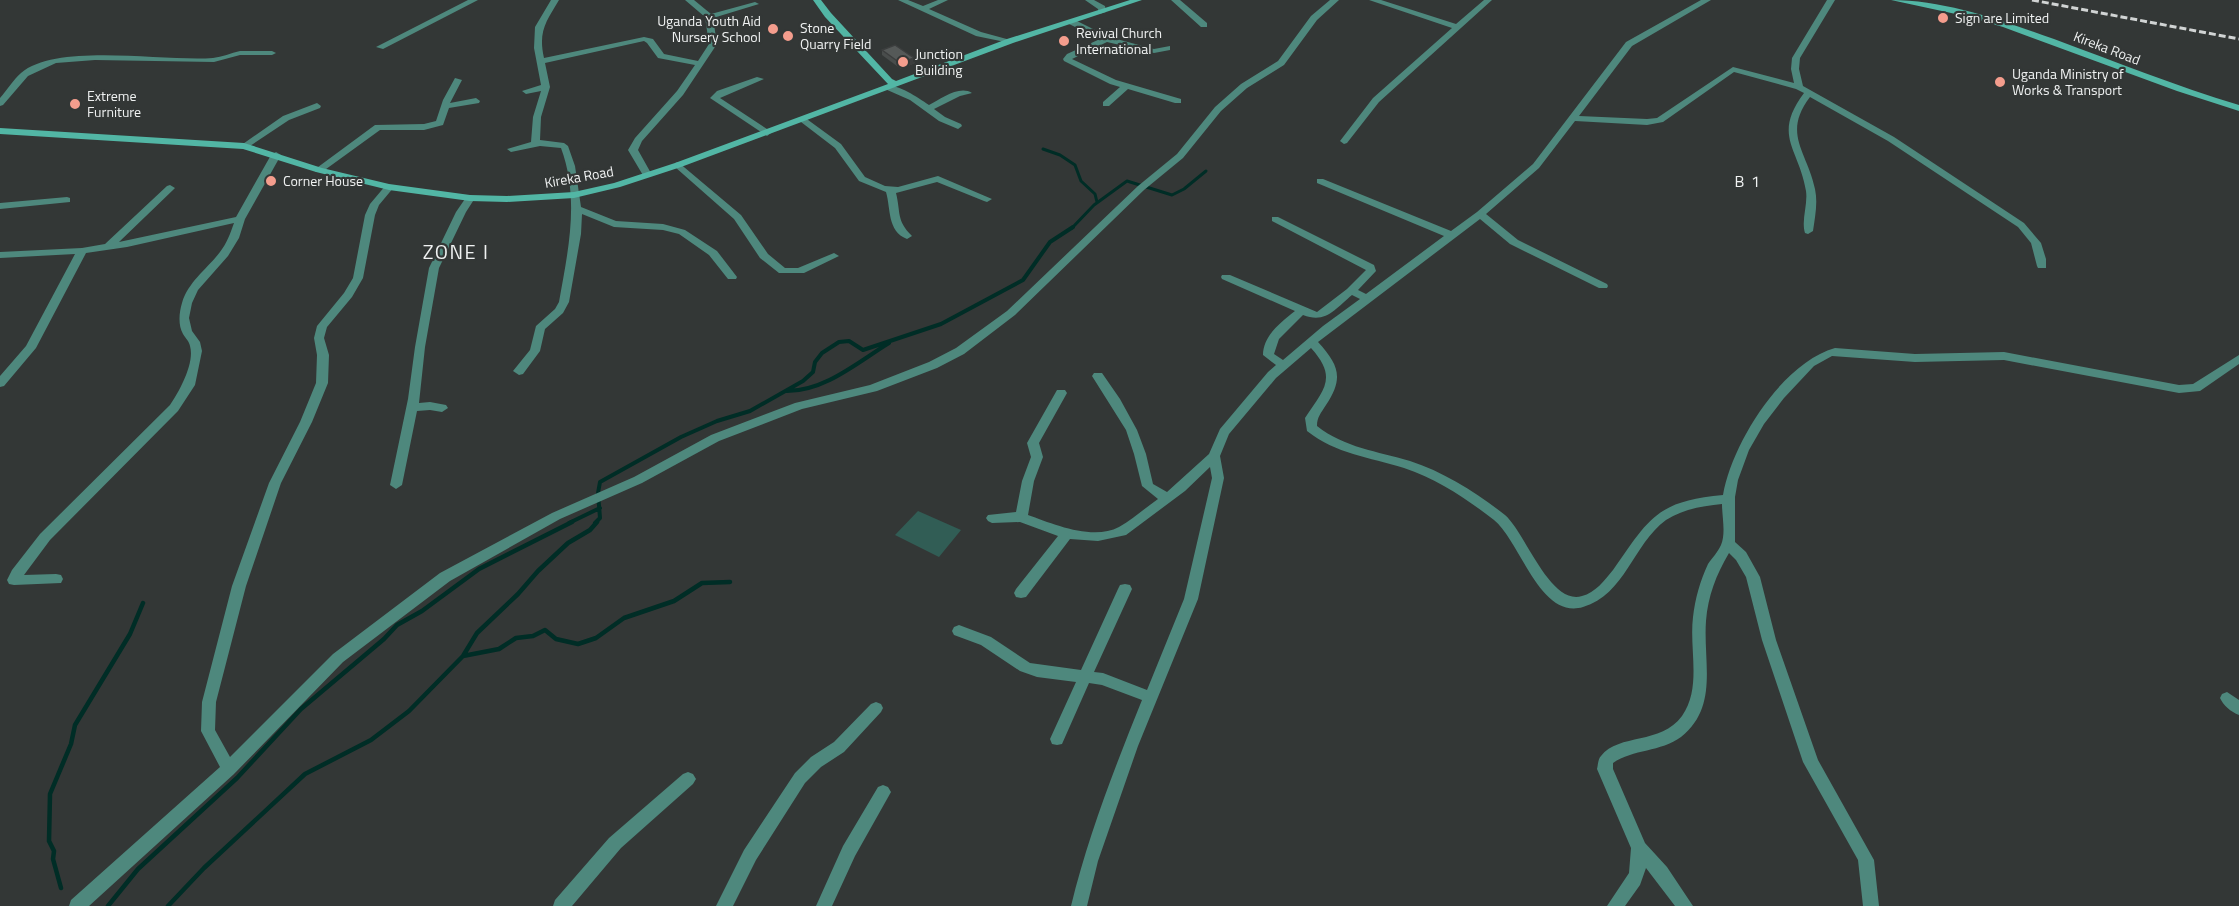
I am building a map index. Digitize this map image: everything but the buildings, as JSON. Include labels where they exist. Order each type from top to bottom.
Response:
[{"type":"main road","points":[[818,0],[828,15],[893,85]]},
{"type":"main road","name":"Kireka Road","points":[[0,131],[244,146],[319,170],[389,187],[470,198],[507,199],[574,195],[617,185],[678,165],[804,120],[1010,41],[1071,22],[1103,7],[1138,0]]},
{"type":"main road","name":"Kireka Road","points":[[1895,0],[1951,10],[2005,24],[2239,108]]},
{"type":"street","points":[[380,46],[474,0]]},
{"type":"street","points":[[535,144],[537,117],[546,87],[537,48],[539,27],[555,0]]},
{"type":"street","points":[[689,0],[709,15],[721,16],[755,4]]},
{"type":"street","points":[[902,0],[979,34],[1010,41]]},
{"type":"street","points":[[923,9],[944,0]]},
{"type":"street","points":[[1089,0],[1103,7]]},
{"type":"street","points":[[1175,0],[1204,25]]},
{"type":"street","points":[[77,906],[230,769],[338,658],[445,577],[498,546],[592,499],[638,480],[715,438],[799,406],[873,388],[933,365],[960,351],[1011,313],[1144,186],[1180,156],[1218,109],[1244,86],[1281,63],[1314,18],[1335,0]]},
{"type":"street","points":[[1374,0],[1457,27]]},
{"type":"street","points":[[1344,141],[1376,100],[1488,0]]},
{"type":"street","points":[[992,518],[1021,517],[1067,534],[1098,536],[1121,532],[1144,517],[1190,480],[1214,456],[1224,432],[1283,365],[1365,297],[1480,214],[1536,166],[1629,44],[1707,0]]},
{"type":"street","points":[[1808,231],[1811,193],[1794,146],[1792,130],[1797,105],[1803,90],[1795,69],[1796,58],[1831,0]]},
{"type":"street","points":[[647,175],[633,150],[638,140],[680,93],[713,45],[709,15]]},
{"type":"street","points":[[1071,22],[1106,39],[1154,51],[1167,48]]},
{"type":"street","points":[[541,61],[644,39],[650,41],[661,56],[701,64]]},
{"type":"street","points":[[1106,39],[1067,59],[1113,82],[1178,101]]},
{"type":"street","points":[[0,103],[25,74],[56,61],[95,58],[214,60],[240,53],[272,53]]},
{"type":"street","points":[[1574,117],[1647,122],[1660,120],[1733,69],[1803,90],[1891,139],[2021,225],[2030,232],[2038,245],[2042,266]]},
{"type":"street","points":[[760,79],[720,93],[714,98],[730,106],[766,133]]},
{"type":"street","points":[[319,170],[378,127],[435,125],[442,119],[445,106],[458,80]]},
{"type":"street","points":[[893,85],[930,108],[942,119],[958,126]]},
{"type":"street","points":[[1106,104],[1126,86]]},
{"type":"street","points":[[526,91],[546,87]]},
{"type":"street","points":[[930,108],[958,94],[968,93]]},
{"type":"street","points":[[445,106],[476,101]]},
{"type":"street","points":[[244,146],[286,118],[316,106]]},
{"type":"street","points":[[804,120],[838,146],[862,179],[890,190],[938,179],[987,199]]},
{"type":"street","points":[[511,149],[535,144],[555,144],[567,148],[577,210],[576,234],[564,302],[559,311],[540,328],[535,351],[519,371]]},
{"type":"street","points":[[56,579],[14,580],[16,574],[45,537],[174,408],[189,385],[197,351],[195,342],[187,332],[184,318],[187,303],[193,289],[224,254],[234,238],[240,219],[276,155]]},
{"type":"street","points":[[678,165],[738,217],[764,255],[783,271],[800,271],[834,256]]},
{"type":"street","points":[[1320,181],[1451,235]]},
{"type":"street","points":[[230,769],[208,731],[208,722],[209,702],[239,586],[275,483],[311,412],[322,383],[323,369],[319,338],[322,326],[348,295],[358,278],[370,215],[375,204],[389,187]]},
{"type":"street","points":[[109,246],[170,188]]},
{"type":"street","points":[[890,190],[895,203],[894,220],[900,232],[907,236]]},
{"type":"street","points":[[396,485],[412,408],[434,268],[437,258],[450,239],[456,219],[470,198]]},
{"type":"street","points":[[0,206],[68,200]]},
{"type":"street","points":[[577,210],[614,224],[673,228],[713,253],[732,277]]},
{"type":"street","points":[[1480,214],[1514,242],[1603,286]]},
{"type":"street","points":[[0,255],[82,251],[240,219]]},
{"type":"street","points":[[1226,277],[1301,311],[1321,315],[1351,291],[1371,271],[1370,267],[1275,219]]},
{"type":"street","points":[[0,383],[31,348],[82,251]]},
{"type":"street","points":[[1351,291],[1365,297]]},
{"type":"street","points":[[1283,365],[1269,356],[1268,348],[1281,330],[1301,311]]},
{"type":"street","points":[[1312,342],[1329,361],[1334,378],[1326,397],[1311,418],[1311,428],[1331,442],[1349,450],[1393,461],[1431,475],[1485,506],[1509,527],[1533,570],[1546,585],[1566,601],[1580,603],[1602,591],[1634,551],[1647,530],[1670,512],[1686,504],[1729,499]]},
{"type":"street","points":[[1684,906],[1679,895],[1639,848],[1608,780],[1605,769],[1606,760],[1620,752],[1665,740],[1684,724],[1695,708],[1699,688],[1699,623],[1703,597],[1713,569],[1727,543],[1730,525],[1729,499],[1734,472],[1765,410],[1810,363],[1825,354],[1835,352],[1915,358],[2004,356],[2179,389],[2196,388],[2239,359]]},
{"type":"street","points":[[1098,376],[1131,431],[1139,449],[1148,486],[1166,498]]},
{"type":"street","points":[[1021,517],[1028,481],[1037,457],[1033,443],[1061,393]]},
{"type":"street","points":[[412,408],[430,406],[442,408]]},
{"type":"street","points":[[1079,906],[1090,861],[1150,697],[1191,599],[1218,478],[1214,456]]},
{"type":"street","points":[[1021,592],[1067,534]]},
{"type":"street","points":[[1727,543],[1741,556],[1753,577],[1769,640],[1811,762],[1863,852],[1871,906]]},
{"type":"street","points":[[1057,739],[1125,589]]},
{"type":"street","points":[[959,631],[986,641],[1025,667],[1037,671],[1086,676],[1116,683],[1150,697]]},
{"type":"street","points":[[2227,698],[2239,709]]},
{"type":"street","points":[[724,906],[750,855],[800,778],[816,762],[839,747],[876,708]]},
{"type":"street","points":[[561,906],[615,843],[688,779]]},
{"type":"street","points":[[824,906],[849,851],[883,792]]},
{"type":"street","points":[[1615,906],[1637,876],[1640,861],[1639,848]]},
{"type":"green space","points":[[918,511],[961,530],[939,557],[895,535]]},
{"type":"waterway","points":[[1043,149],[1060,155],[1075,165],[1081,181],[1095,194],[1097,202]]},
{"type":"waterway","points":[[1073,227],[1094,205],[1127,181],[1172,195],[1184,189],[1206,171]]},
{"type":"waterway","points":[[599,508],[600,482],[681,437],[717,421],[750,411],[803,381],[813,372],[815,362],[822,353],[839,342],[849,341],[863,350],[941,324],[1023,280],[1050,242],[1073,227]]},
{"type":"waterway","points":[[787,391],[801,390],[828,381],[889,343]]},
{"type":"waterway","points":[[569,523],[599,508]]},
{"type":"waterway","points":[[595,523],[600,518],[599,508]]},
{"type":"waterway","points":[[108,906],[138,869],[237,778],[301,709],[384,639],[397,625],[422,611],[479,569],[572,522]]},
{"type":"waterway","points":[[463,656],[477,633],[518,594],[538,571],[568,543],[590,530],[597,522]]},
{"type":"waterway","points":[[463,656],[499,649],[516,638],[533,636],[545,630],[556,639],[578,644],[596,638],[624,618],[674,601],[702,583],[730,582]]},
{"type":"waterway","points":[[61,888],[53,859],[54,851],[49,841],[50,794],[71,744],[75,725],[130,634],[143,603]]},
{"type":"waterway","points":[[168,906],[204,868],[305,774],[371,740],[409,711],[463,656]]},
{"type":"railway","points":[[2032,0],[2239,39]]},
{"type":"place","name":"Sign are Limited","points":[[1943,18]]},
{"type":"place","name":"Uganda Youth Aid Nursery School","points":[[773,29]]},
{"type":"place","name":"Stone Quarry Field","points":[[788,36]]},
{"type":"place","name":"Revival Church International","points":[[1064,41]]},
{"type":"place","name":"Junction Building","points":[[903,62]]},
{"type":"place","name":"Uganda Ministry of Works & Transport","points":[[2000,82]]},
{"type":"place","name":"Extreme Furniture","points":[[75,104]]},
{"type":"place","name":"Corner House","points":[[271,181]]},
{"type":"district","name":"B 1","points":[[1748,181]]},
{"type":"district","name":"ZONE I","points":[[456,252]]}]
